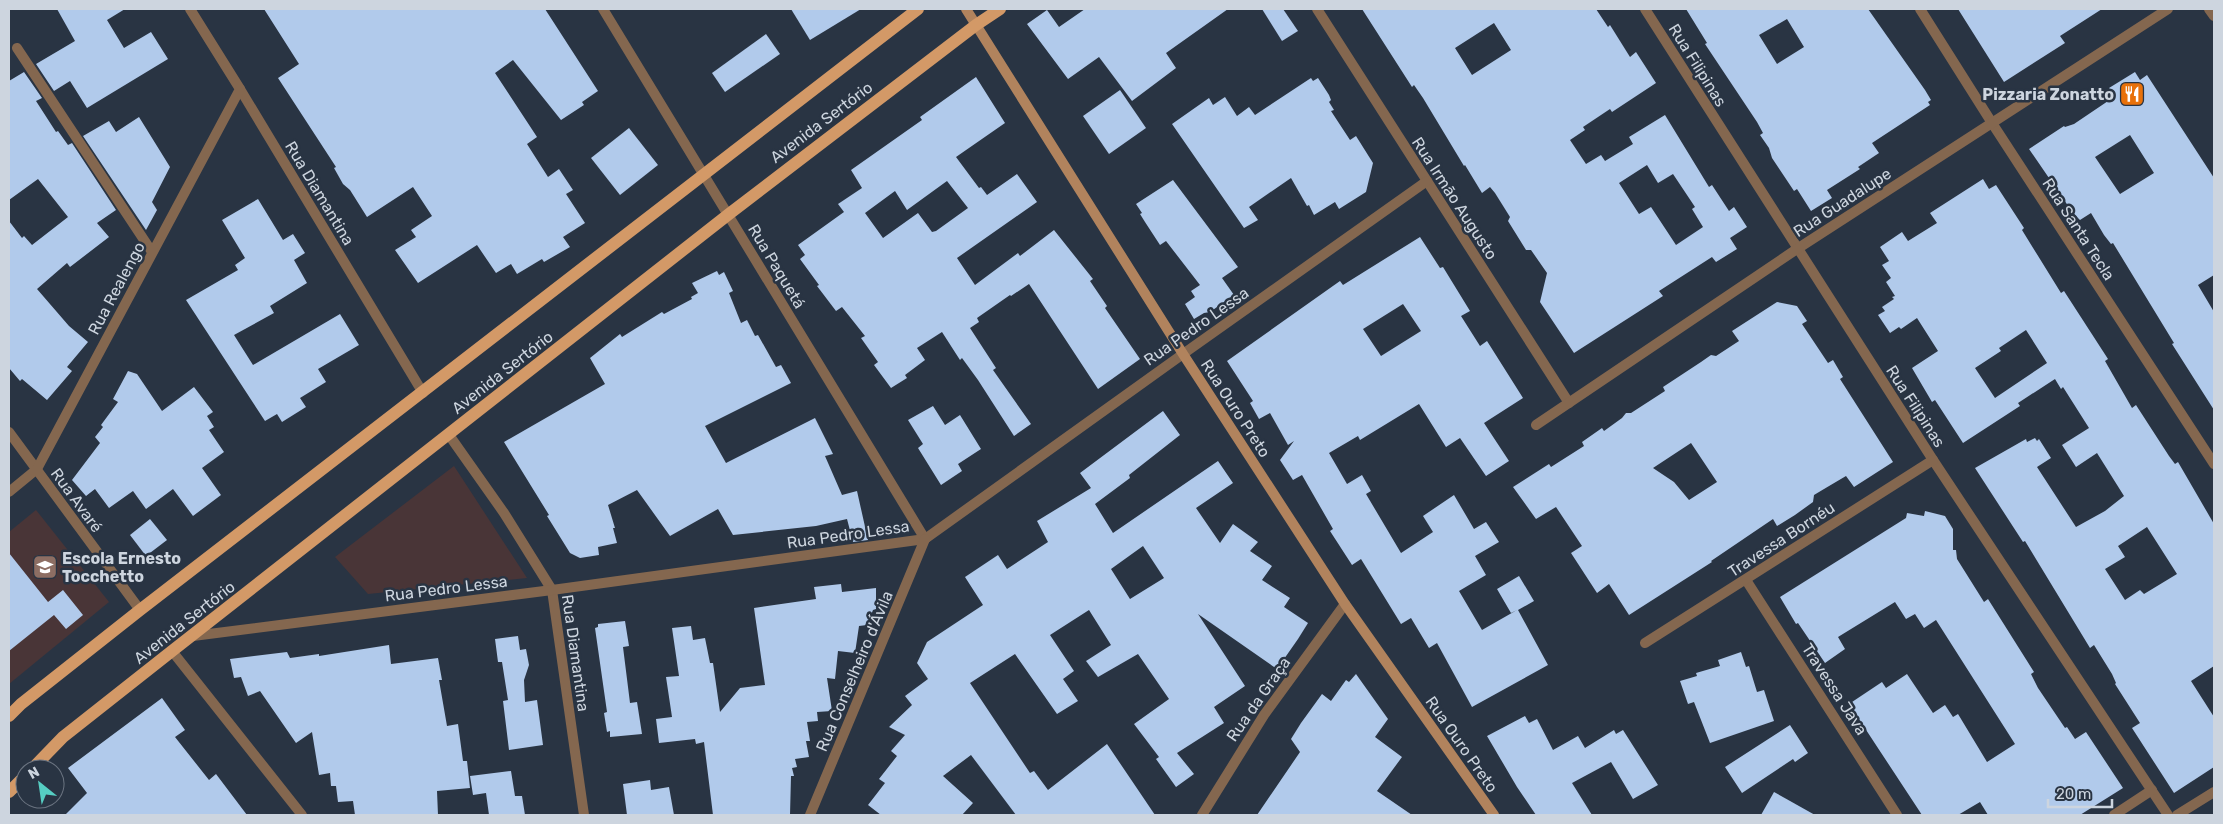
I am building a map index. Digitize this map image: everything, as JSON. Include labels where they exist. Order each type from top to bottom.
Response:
[{"type":"main road","name":"Avenida Sertório","points":[[9,716],[21,704],[140,610],[918,9]]},
{"type":"main road","name":"Rua Ouro Preto","points":[[966,9],[1183,354],[1345,604],[1494,815]]},
{"type":"main road","name":"Avenida Sertório","points":[[42,759],[63,737],[729,214],[976,25],[1000,9]]},
{"type":"street","name":"Rua Diamantina","points":[[190,9],[240,88],[423,392]]},
{"type":"street","name":"Rua Paquetá","points":[[603,9],[925,539]]},
{"type":"street","name":"Rua Irmão Augusto","points":[[1317,9],[1569,403]]},
{"type":"street","name":"Rua Filipinas","points":[[1645,9],[1933,460],[2168,815]]},
{"type":"street","name":"Rua Santa Tecla","points":[[1920,9],[2214,464]]},
{"type":"street","name":"Rua Guadalupe","points":[[1536,425],[1797,249],[2168,9]]},
{"type":"street","points":[[2209,9],[2214,16]]},
{"type":"street","points":[[17,48],[152,252]]},
{"type":"street","name":"Rua Realengo","points":[[9,492],[36,469],[240,88]]},
{"type":"street","name":"Rua Pedro Lessa","points":[[193,636],[552,590],[925,539],[1427,181]]},
{"type":"street","name":"Rua Avaré","points":[[9,432],[140,610]]},
{"type":"street","name":"Rua Diamantina","points":[[449,435],[504,513],[552,590],[584,815]]},
{"type":"street","name":"Travessa Bornéu","points":[[1645,643],[1933,460]]},
{"type":"street","name":"Rua Conselheiro d'Ávila","points":[[810,815],[925,539]]},
{"type":"street","name":"Travessa Java","points":[[1746,580],[1897,815]]},
{"type":"street","name":"Rua da Graça","points":[[1202,815],[1264,715],[1345,604]]},
{"type":"street","points":[[172,651],[302,815]]},
{"type":"street","points":[[2114,815],[2152,790]]},
{"type":"street","points":[[2178,815],[2214,792]]},
{"type":"shaded area","points":[[454,466],[527,578],[368,594],[335,557]]},
{"type":"shaded area","name":"Escola Ernesto Tocchetto","points":[[36,510],[109,602],[9,684],[9,532]]},
{"type":"building","points":[[57,9],[125,9],[107,20],[124,48],[151,32],[168,59],[87,108],[70,81],[54,91],[36,64],[75,41]]},
{"type":"building","points":[[264,9],[545,9],[598,91],[582,102],[584,105],[561,120],[513,60],[495,73],[537,137],[527,144],[548,177],[559,169],[573,190],[566,194],[585,223],[563,237],[570,247],[544,262],[542,259],[517,274],[511,264],[496,273],[477,245],[418,283],[395,250],[416,237],[411,230],[432,216],[413,187],[367,217],[350,190],[343,184],[334,168],[336,167],[278,78],[299,64]]},
{"type":"building","points":[[791,9],[861,9],[810,40]]},
{"type":"building","points":[[1085,9],[1228,9],[1166,53],[1176,68],[1132,101],[1099,57],[1068,79],[1027,24],[1047,10],[1059,27]]},
{"type":"building","points":[[1262,9],[1283,9],[1298,31],[1282,41]]},
{"type":"building","points":[[1362,9],[1596,9],[1608,27],[1610,25],[1630,57],[1636,52],[1656,83],[1612,112],[1610,109],[1583,127],[1585,130],[1570,140],[1586,164],[1601,155],[1605,161],[1633,144],[1629,137],[1665,115],[1709,187],[1712,185],[1729,211],[1734,207],[1747,227],[1730,238],[1737,249],[1716,262],[1712,257],[1659,291],[1663,296],[1574,353],[1540,302],[1547,273],[1531,250],[1526,250],[1508,221],[1510,217],[1495,193],[1490,187],[1482,193],[1423,98],[1414,85],[1412,87]],"holes":[[[1494,23],[1511,50],[1472,75],[1455,48]],[[1647,165],[1658,183],[1673,174],[1695,207],[1692,209],[1703,227],[1676,245],[1651,207],[1639,214],[1619,183]]]},
{"type":"building","points":[[1686,9],[1868,9],[1925,90],[1931,100],[1928,102],[1930,105],[1872,143],[1879,153],[1858,167],[1860,169],[1827,190],[1832,198],[1811,211],[1797,189],[1794,191],[1772,158],[1769,148],[1760,135],[1763,133],[1757,122],[1705,44],[1707,43]],"holes":[[[1787,19],[1804,47],[1777,64],[1759,35]]]},
{"type":"building","points":[[1958,9],[2102,9],[2060,36],[2065,43],[2004,82]]},
{"type":"building","points":[[766,34],[780,54],[725,92],[712,73]]},
{"type":"building","points":[[24,72],[42,98],[36,101],[56,132],[58,131],[68,145],[72,143],[116,210],[97,223],[109,237],[70,267],[67,263],[37,289],[69,326],[88,342],[67,367],[72,371],[47,400],[22,379],[20,381],[9,368],[9,221],[22,238],[24,236],[32,245],[68,217],[38,179],[9,200],[9,81]]},
{"type":"building","points":[[2135,72],[2140,80],[2147,75],[2214,178],[2214,275],[2198,285],[2214,312],[2214,410],[2172,344],[2174,343],[2113,243],[2111,244],[2104,235],[2091,213],[2080,220],[2073,213],[2029,149],[2064,126],[2074,124],[2114,97],[2109,88]],"holes":[[[2130,135],[2154,173],[2120,194],[2095,157]]]},
{"type":"building","points":[[976,77],[1005,123],[956,157],[979,188],[981,187],[987,195],[1017,174],[1037,202],[957,258],[975,285],[1018,253],[1020,256],[1054,230],[1093,279],[1090,281],[1107,306],[1105,308],[1140,359],[1098,389],[1029,284],[1010,295],[977,318],[979,322],[970,328],[996,368],[993,370],[1031,424],[1014,436],[978,380],[962,358],[960,360],[942,332],[917,348],[925,360],[905,375],[907,378],[891,388],[874,365],[878,362],[861,338],[865,336],[842,307],[836,311],[800,259],[805,255],[798,245],[844,212],[838,204],[862,188],[851,170],[922,120],[920,117]],"holes":[[[947,181],[968,208],[932,232],[918,213],[883,238],[865,213],[895,191],[907,210]]]},
{"type":"building","points":[[1311,78],[1313,81],[1318,78],[1331,100],[1329,102],[1334,110],[1331,111],[1350,140],[1356,136],[1373,163],[1366,192],[1339,209],[1335,202],[1314,215],[1291,178],[1249,207],[1258,220],[1244,228],[1172,124],[1209,98],[1213,105],[1225,97],[1237,116],[1249,107],[1255,115]]},
{"type":"building","points":[[1120,90],[1146,128],[1109,154],[1083,116]]},
{"type":"building","points":[[139,117],[170,167],[152,202],[157,210],[146,230],[83,136],[109,121],[116,132]]},
{"type":"building","points":[[629,128],[658,165],[620,195],[591,158]]},
{"type":"building","points":[[1983,179],[1989,189],[1996,185],[2024,228],[2022,230],[2061,293],[2064,291],[2108,359],[2105,361],[2132,408],[2136,405],[2169,456],[2175,464],[2178,462],[2214,524],[2214,666],[2191,681],[2214,717],[2214,767],[2174,793],[2132,728],[2140,723],[2115,684],[2112,674],[2094,645],[2090,648],[2025,541],[2023,542],[1975,468],[2026,439],[2027,442],[2035,438],[2037,441],[2039,439],[2051,458],[2037,467],[2076,527],[2105,511],[2124,496],[2097,453],[2076,467],[2062,445],[2089,428],[2063,387],[2061,389],[2055,379],[2018,403],[2020,406],[1963,443],[1935,400],[1932,402],[1912,368],[1938,351],[1917,318],[1901,329],[1899,327],[1890,333],[1878,315],[1885,311],[1882,307],[1894,299],[1892,297],[1895,296],[1886,282],[1891,278],[1882,265],[1889,261],[1880,247],[1902,232],[1908,241],[1937,223],[1930,213]],"holes":[[[2026,330],[2047,363],[1995,398],[1975,368],[2001,351],[1999,348]],[[2147,527],[2177,574],[2144,594],[2140,590],[2125,600],[2105,569],[2125,557],[2118,546]]]},
{"type":"building","points":[[1173,180],[1238,267],[1222,278],[1234,295],[1210,312],[1194,319],[1185,304],[1195,297],[1191,291],[1200,285],[1166,241],[1160,245],[1140,214],[1142,213],[1136,204]]},
{"type":"building","points":[[258,199],[283,240],[293,234],[305,253],[294,260],[307,283],[270,306],[274,313],[234,335],[253,365],[340,314],[359,345],[318,369],[326,382],[300,398],[306,407],[282,422],[277,414],[265,421],[186,300],[238,270],[235,265],[245,258],[222,220]]},
{"type":"building","points":[[1420,237],[1440,268],[1443,267],[1470,311],[1461,316],[1480,346],[1487,341],[1523,398],[1484,423],[1509,461],[1486,476],[1460,438],[1446,447],[1419,404],[1360,440],[1358,436],[1329,453],[1347,484],[1362,475],[1371,491],[1366,494],[1401,553],[1433,532],[1423,516],[1454,495],[1474,529],[1486,522],[1499,542],[1475,556],[1486,575],[1459,591],[1482,630],[1517,610],[1511,613],[1497,589],[1519,576],[1534,601],[1518,610],[1548,665],[1472,707],[1437,643],[1429,648],[1411,618],[1401,624],[1361,559],[1352,565],[1330,531],[1333,529],[1302,475],[1293,480],[1280,460],[1294,441],[1288,445],[1270,413],[1259,419],[1250,403],[1253,401],[1227,361],[1340,281],[1343,285]],"holes":[[[1403,304],[1421,331],[1381,356],[1363,329]]]},
{"type":"building","points":[[717,271],[719,275],[724,272],[733,291],[729,293],[741,323],[747,320],[755,336],[758,335],[776,367],[781,365],[791,383],[705,426],[726,463],[815,418],[833,454],[825,456],[842,495],[857,491],[868,540],[853,542],[847,519],[816,526],[733,535],[718,509],[670,536],[637,490],[608,505],[615,528],[613,528],[617,543],[598,547],[599,555],[580,558],[570,553],[504,442],[605,384],[590,358],[620,334],[622,337],[662,312],[664,314],[692,299],[691,297],[698,293],[692,283]]},
{"type":"building","points":[[1777,302],[1797,306],[1807,321],[1802,324],[1828,363],[1833,360],[1843,377],[1840,379],[1893,462],[1854,487],[1846,476],[1814,495],[1813,502],[1795,515],[1777,526],[1773,519],[1712,562],[1629,615],[1609,584],[1597,593],[1571,553],[1582,546],[1556,507],[1536,519],[1513,487],[1549,464],[1551,467],[1584,446],[1582,442],[1602,428],[1604,431],[1626,413],[1631,413],[1665,391],[1663,387],[1711,355],[1716,356],[1739,341],[1732,331]],"holes":[[[1691,443],[1717,482],[1689,500],[1674,482],[1653,468]]]},
{"type":"building","points":[[128,371],[137,374],[162,411],[194,387],[213,412],[207,416],[214,427],[209,430],[224,452],[202,468],[221,495],[193,516],[173,489],[146,509],[133,491],[109,508],[95,489],[86,496],[72,480],[100,443],[95,437],[103,427],[101,425],[118,402],[113,399]]},
{"type":"building","points":[[933,406],[945,425],[960,415],[981,449],[958,464],[962,471],[941,485],[918,448],[923,444],[908,420]]},
{"type":"building","points":[[1163,411],[1180,435],[1129,475],[1130,478],[1095,504],[1113,533],[1218,461],[1233,483],[1196,508],[1220,543],[1233,524],[1258,542],[1250,551],[1272,566],[1262,580],[1290,598],[1284,607],[1308,623],[1277,669],[1198,614],[1245,686],[1214,707],[1224,723],[1177,753],[1194,774],[1176,787],[1156,759],[1159,757],[1134,724],[1169,699],[1138,654],[1098,677],[1086,661],[1111,645],[1089,610],[1050,635],[1074,671],[1063,679],[1078,701],[1057,714],[1015,654],[970,683],[1030,773],[1034,771],[1048,790],[1107,744],[1155,815],[1016,815],[971,755],[943,776],[973,803],[962,815],[881,815],[868,805],[885,783],[879,779],[897,756],[891,751],[905,735],[889,727],[912,705],[905,696],[928,679],[917,663],[927,642],[983,605],[965,577],[998,555],[1007,569],[1048,542],[1037,521],[1091,488],[1080,473]],"holes":[[[1143,546],[1164,578],[1130,599],[1111,569]]]},
{"type":"building","points":[[1925,511],[1945,516],[1953,529],[1953,550],[1956,550],[1957,559],[1984,602],[1988,599],[2034,672],[2031,674],[2038,688],[2065,728],[2067,727],[2075,739],[2086,732],[2123,788],[2080,815],[1988,815],[1980,802],[1958,815],[1922,815],[1849,704],[1882,682],[1886,688],[1907,674],[1933,713],[1945,705],[1953,717],[1958,714],[1987,762],[2015,744],[1936,620],[1924,628],[1915,614],[1906,619],[1895,602],[1838,637],[1845,649],[1825,663],[1798,623],[1796,624],[1780,597],[1906,518],[1907,513],[1924,516]]},
{"type":"building","points":[[150,519],[167,540],[146,556],[130,535]]},
{"type":"building","points":[[9,553],[48,602],[63,590],[83,615],[66,629],[54,615],[9,651]]},
{"type":"building","points":[[841,584],[842,592],[876,588],[876,609],[873,610],[867,625],[859,626],[855,653],[838,651],[835,679],[827,678],[832,711],[817,712],[818,721],[807,722],[810,741],[806,741],[809,757],[795,759],[797,767],[792,768],[794,776],[791,776],[790,815],[713,815],[704,742],[696,744],[695,739],[659,743],[656,719],[672,717],[666,677],[679,676],[672,628],[691,626],[693,640],[705,638],[710,663],[713,663],[720,712],[740,688],[765,685],[754,608],[816,599],[814,587]]},
{"type":"building","points":[[625,621],[629,646],[623,647],[630,703],[637,702],[642,734],[610,737],[610,731],[607,732],[604,713],[607,712],[595,628],[598,627],[598,624]]},
{"type":"building","points":[[518,636],[520,650],[526,649],[529,665],[524,680],[525,702],[537,700],[543,745],[509,750],[503,701],[508,700],[502,662],[498,662],[495,639]]},
{"type":"building","points":[[389,645],[391,664],[438,658],[442,680],[439,680],[447,726],[458,724],[463,761],[467,761],[470,788],[437,791],[438,815],[355,815],[353,801],[338,802],[336,786],[331,786],[330,773],[319,775],[312,732],[296,743],[260,691],[248,696],[241,677],[234,678],[230,659],[287,652],[290,658],[319,654],[319,656]]},
{"type":"building","points":[[1741,652],[1746,667],[1749,666],[1757,692],[1764,690],[1774,721],[1710,743],[1694,702],[1688,704],[1680,681],[1697,676],[1696,673],[1720,666],[1718,660]]},
{"type":"building","points":[[1356,674],[1388,719],[1375,737],[1402,757],[1377,791],[1412,815],[1257,815],[1300,752],[1291,739],[1301,723],[1322,694],[1331,701],[1346,680],[1349,682]]},
{"type":"building","points":[[162,698],[185,730],[175,737],[209,780],[216,774],[247,815],[65,815],[87,793],[68,768]]},
{"type":"building","points":[[1525,716],[1529,723],[1537,719],[1553,750],[1578,736],[1585,748],[1614,730],[1616,734],[1623,730],[1658,785],[1633,799],[1611,762],[1572,783],[1592,815],[1536,815],[1487,736]]},
{"type":"building","points":[[1790,725],[1808,753],[1795,762],[1793,759],[1742,793],[1725,767]]},
{"type":"building","points":[[511,771],[515,796],[522,796],[525,815],[489,815],[486,793],[473,795],[470,776]]},
{"type":"building","points":[[650,780],[651,790],[669,787],[674,815],[627,815],[623,784]]},
{"type":"building","points":[[1774,792],[1815,815],[1761,815]]},
{"type":"place","name":"Pizzaria Zonatto","points":[[2132,94]]},
{"type":"place","name":"Escola Ernesto Tocchetto","points":[[45,567]]}]
